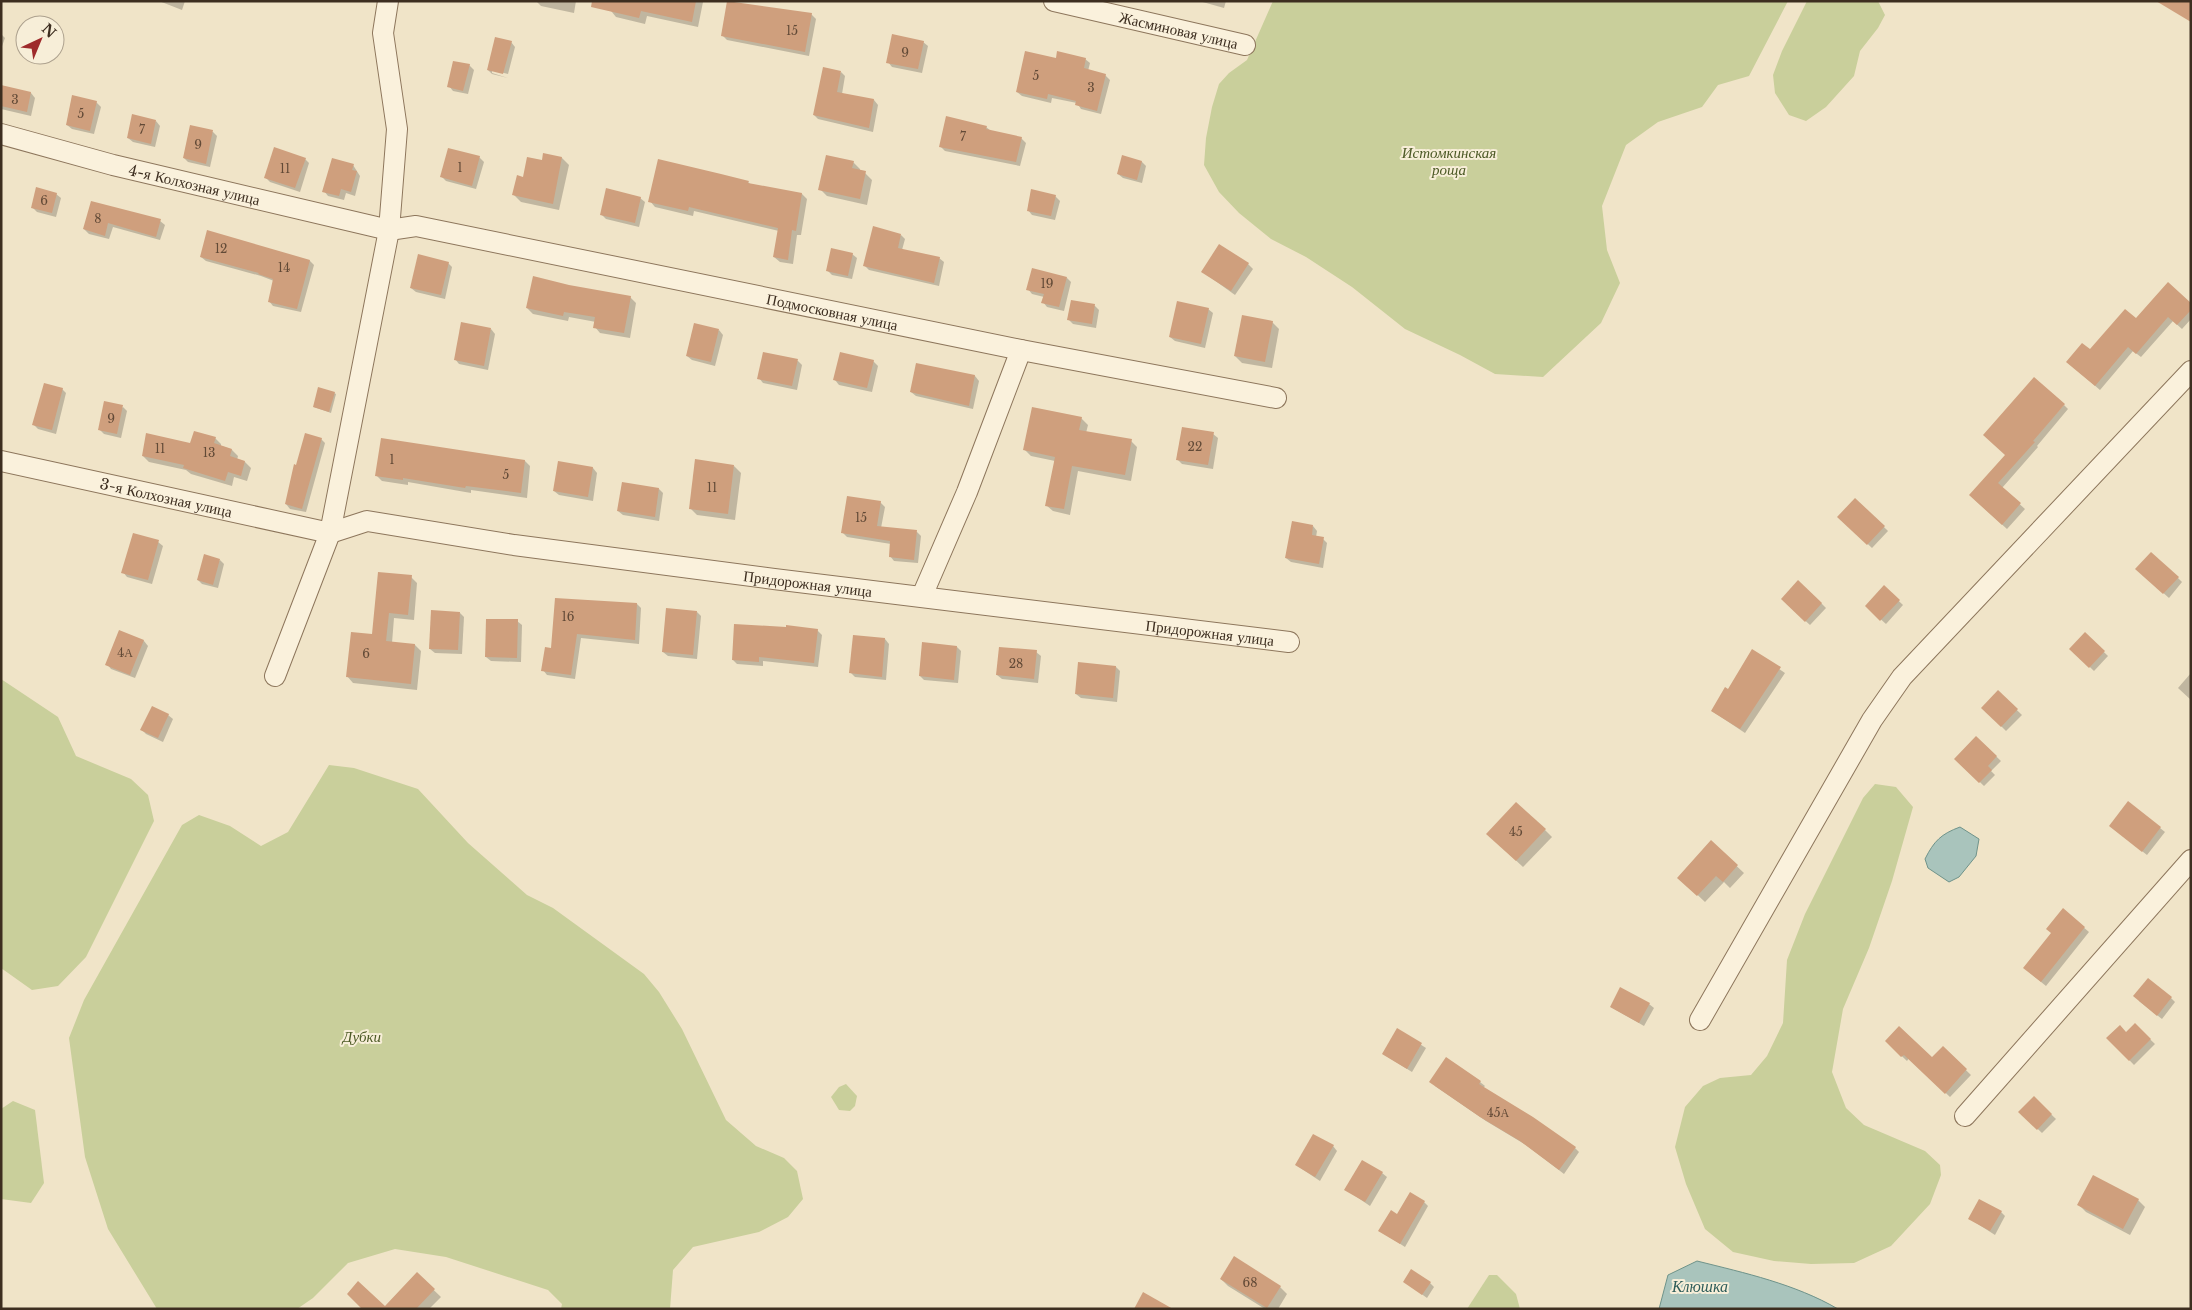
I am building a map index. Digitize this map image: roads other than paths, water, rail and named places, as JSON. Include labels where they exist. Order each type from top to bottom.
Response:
[{"type":"street","points":[[275,676],[330,533],[389,230],[397,129],[383,33],[388,1]]},
{"type":"street","name":"Жасминовая улица","points":[[1054,1],[1245,45]]},
{"type":"street","name":"4-я Колхозная улица","points":[[1,134],[113,165],[389,230]]},
{"type":"street","name":"Подмосковная улица","points":[[389,230],[416,226],[1021,350],[1276,398]]},
{"type":"street","points":[[922,596],[967,492],[1021,350]]},
{"type":"street","points":[[1700,1020],[1872,720],[1902,677],[2191,372]]},
{"type":"street","name":"3-я Колхозная улица","points":[[1,460],[330,533]]},
{"type":"street","name":"Придорожная улица","points":[[330,533],[367,521],[514,545],[1289,642]]},
{"type":"street","points":[[1965,1116],[2191,860]]},
{"type":"water","points":[[1960,827],[1979,839],[1976,856],[1959,877],[1949,882],[1928,868],[1925,859],[1939,839],[1948,832]]},
{"type":"water","name":"Клюшка","points":[[1697,1261],[1787,1286],[1822,1300],[1838,1309],[1659,1309],[1668,1275]]},
{"type":"park label","name":"Истомкинская роща","points":[[1449,160]]},
{"type":"park label","name":"Дубки","points":[[362,1036]]}]
